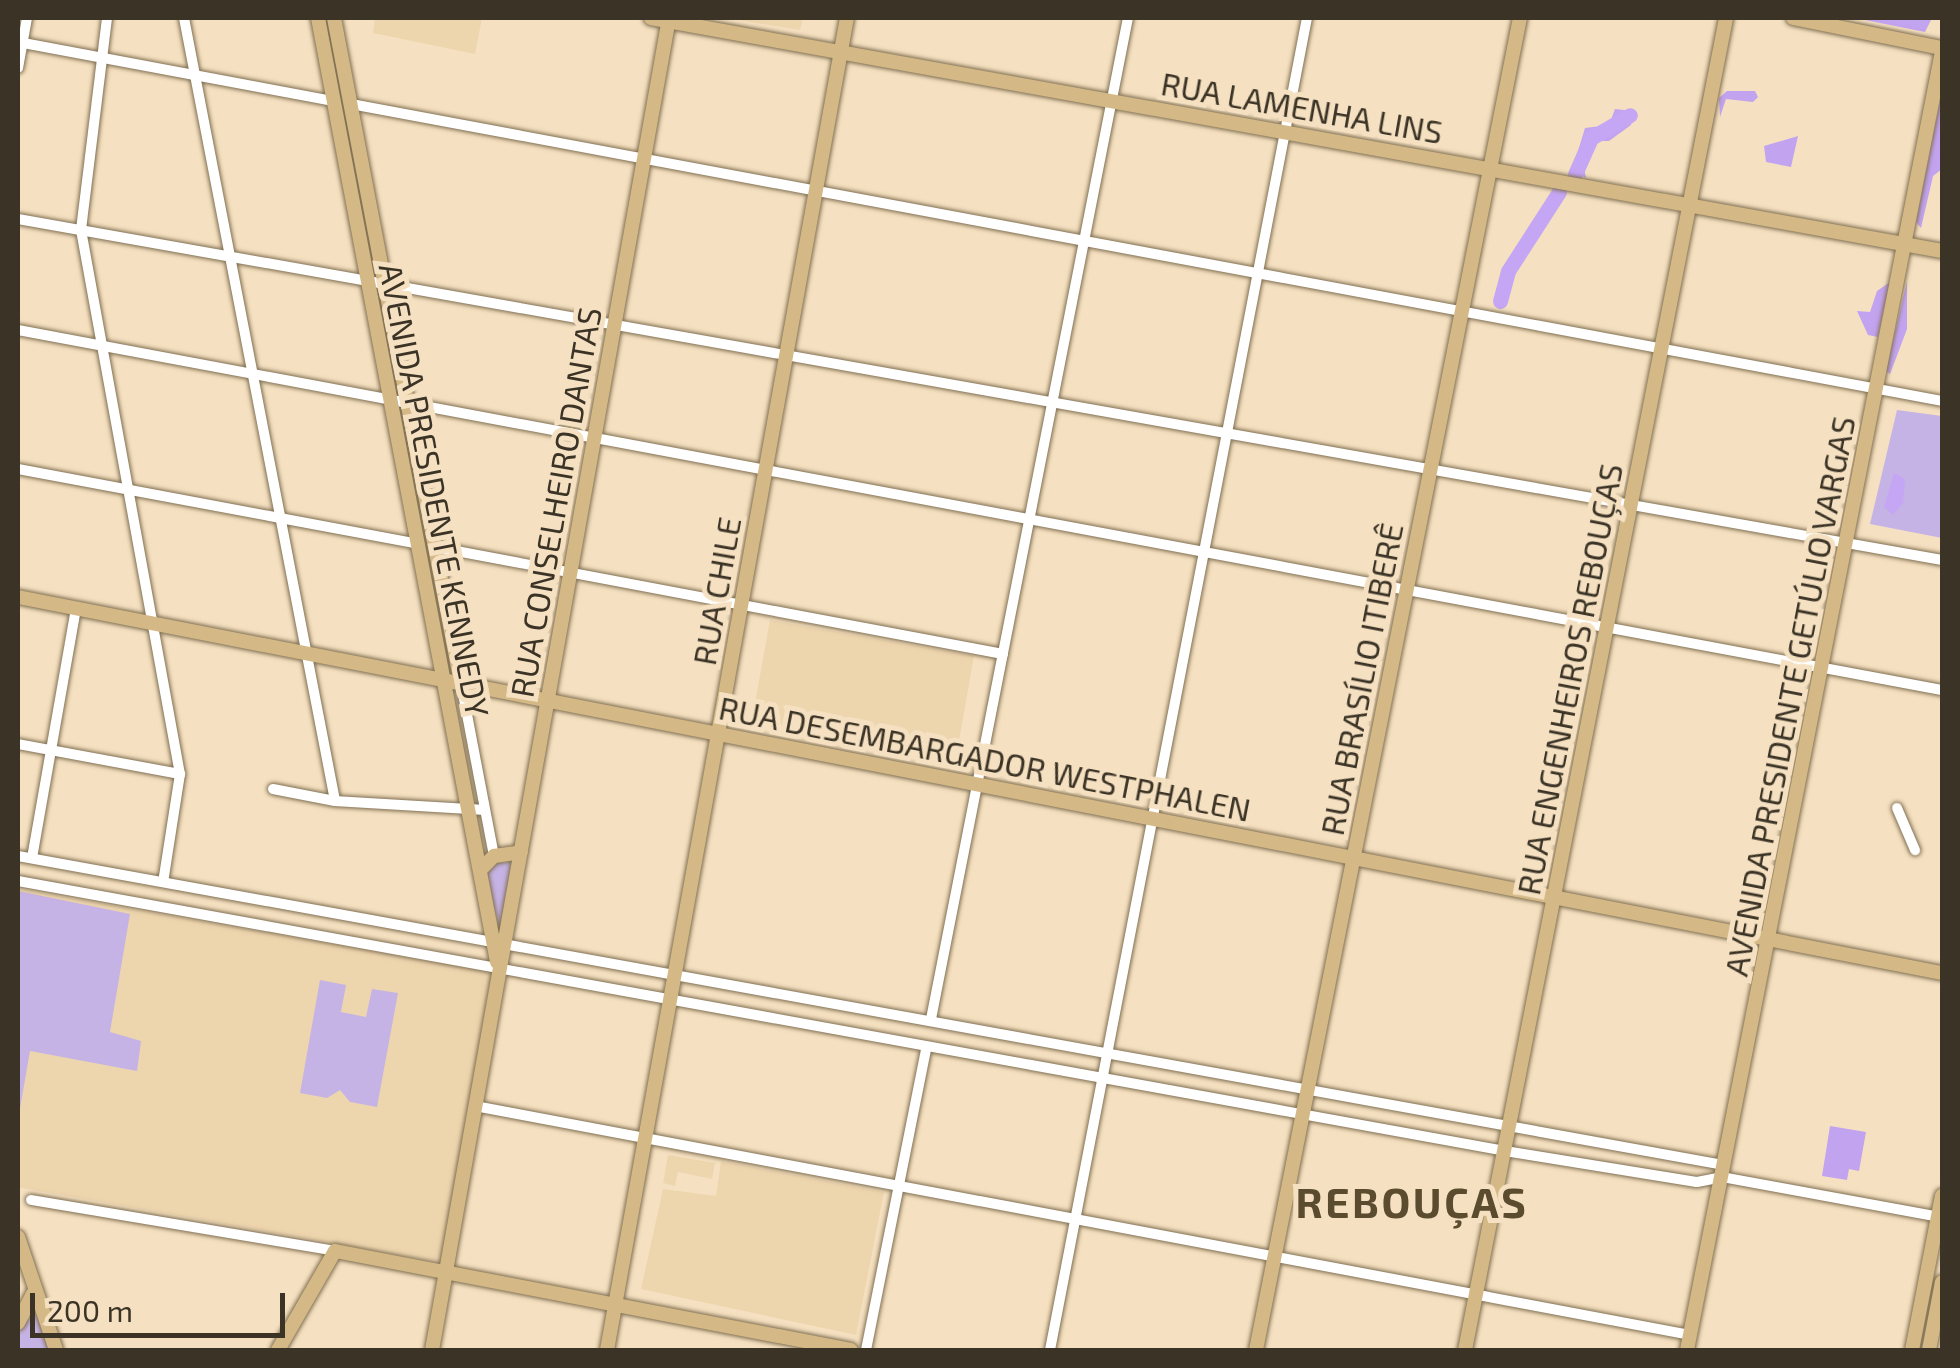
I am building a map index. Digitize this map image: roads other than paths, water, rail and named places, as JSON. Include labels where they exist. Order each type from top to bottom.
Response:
[{"type":"main road","name":"AVENIDA PRESIDENTE KENNEDY","points":[[318,18],[468,810],[499,942]]},
{"type":"main road","name":"AVENIDA PRESIDENTE KENNEDY","points":[[334,18],[461,682]]},
{"type":"main road","name":"RUA LAMENHA LINS","points":[[651,18],[1942,251]]},
{"type":"main road","name":"RUA CHILE","points":[[607,1350],[847,18]]},
{"type":"main road","name":"RUA BRASÍLIO ITIBERÊ","points":[[1256,1350],[1520,18]]},
{"type":"main road","name":"RUA ENGENHEIROS REBOUÇAS","points":[[1466,1350],[1726,18]]},
{"type":"main road","points":[[1792,18],[1942,50]]},
{"type":"main road","name":"RUA CONSELHEIRO DANTAS","points":[[432,1350],[499,972],[499,942],[520,852],[669,19]]},
{"type":"main road","name":"AVENIDA PRESIDENTE GETÚLIO VARGAS","points":[[1689,1343],[1942,50]]},
{"type":"main road","points":[[356,220],[374,226]]},
{"type":"main road","points":[[402,466],[419,464]]},
{"type":"main road","points":[[427,593],[443,590]]},
{"type":"main road","name":"RUA DESEMBARGADOR WESTPHALEN","points":[[18,597],[1942,974]]},
{"type":"main road","points":[[480,870],[494,856],[520,852]]},
{"type":"main road","points":[[1912,1350],[1942,1196]]},
{"type":"main road","points":[[18,1237],[56,1350]]},
{"type":"main road","points":[[278,1350],[335,1251],[851,1350]]},
{"type":"main road","points":[[1922,1298],[1942,1281]]},
{"type":"main road","points":[[1929,1350],[1942,1281]]},
{"type":"main road","points":[[18,1323],[30,1308],[33,1287]]},
{"type":"street","points":[[18,68],[26,18]]},
{"type":"street","points":[[108,18],[81,230],[180,774],[163,882]]},
{"type":"street","points":[[184,18],[335,801]]},
{"type":"street","points":[[931,1020],[1128,18]]},
{"type":"street","points":[[1050,1350],[1307,18]]},
{"type":"street","points":[[20,43],[334,101]]},
{"type":"street","points":[[351,104],[1942,401]]},
{"type":"street","points":[[18,219],[1942,560]]},
{"type":"street","points":[[18,330],[1942,690]]},
{"type":"street","points":[[18,469],[417,544]]},
{"type":"street","points":[[434,548],[1003,654]]},
{"type":"street","points":[[32,858],[76,608]]},
{"type":"street","name":"AVENIDA PRESIDENTE KENNEDY","points":[[461,682],[494,856]]},
{"type":"street","points":[[18,744],[180,774]]},
{"type":"street","points":[[272,789],[335,801],[486,810]]},
{"type":"street","points":[[1896,808],[1915,850]]},
{"type":"street","points":[[18,856],[1510,1125],[1940,1217]]},
{"type":"street","points":[[18,881],[670,1004],[1504,1150],[1697,1182],[1723,1171]]},
{"type":"street","points":[[866,1350],[926,1049]]},
{"type":"street","points":[[475,1106],[1276,1254],[1689,1343]]},
{"type":"street","points":[[31,1200],[335,1251]]},
{"type":"waterway","points":[[1575,174],[1591,138],[1630,115]]},
{"type":"waterway","points":[[1500,301],[1508,271],[1559,192]]},
{"type":"district","name":"REBOUÇAS","points":[[1412,1201]]}]
